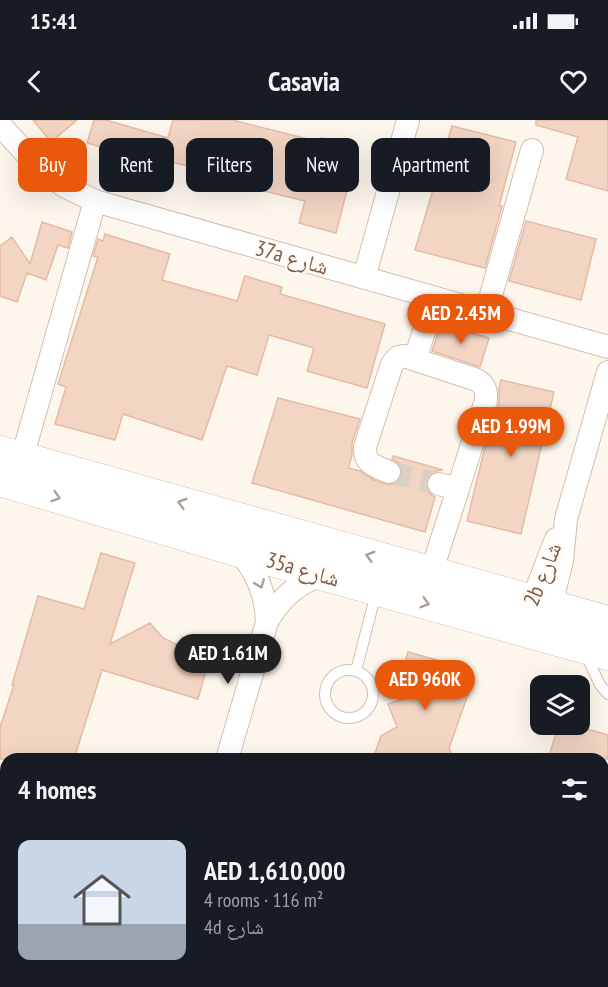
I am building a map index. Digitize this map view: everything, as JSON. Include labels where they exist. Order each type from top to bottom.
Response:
[{"type":"street","points":[[364,278],[408,120]]},
{"type":"street","name":"37a شارع","points":[[0,125],[43,172],[66,187],[95,201],[608,347]]},
{"type":"street","points":[[486,313],[532,150]]},
{"type":"street","points":[[11,455],[95,201]]},
{"type":"street","points":[[415,359],[435,298]]},
{"type":"street","points":[[389,472],[371,465],[364,453],[392,364],[398,357],[415,359],[474,379],[485,387],[486,400],[448,487],[431,573]]},
{"type":"street","name":"2b شارع","points":[[532,633],[564,552],[566,519],[608,372]]},
{"type":"street","name":"35a شارع","points":[[11,455],[608,622]]},
{"type":"street","name":"35a شارع","points":[[0,480],[240,551],[595,651]]},
{"type":"street","points":[[240,551],[250,563],[257,577],[266,606],[267,622]]},
{"type":"street","points":[[229,753],[267,622],[284,597],[322,574]]},
{"type":"lane","points":[[356,671],[377,590]]},
{"type":"lane","points":[[595,651],[594,675],[608,694]]},
{"type":"lane","points":[[346,670],[356,671],[370,683],[373,692],[372,701],[368,709],[360,716],[342,718],[328,706],[325,697],[326,688],[331,679],[338,674],[346,670]]},
{"type":"building","points":[[33,120],[77,120],[56,138],[48,138]]},
{"type":"building","points":[[94,120],[106,120],[168,138],[99,138],[99,146],[87,143]]},
{"type":"building","points":[[173,120],[232,120],[304,138],[285,138],[285,192],[346,192],[336,233],[299,223],[305,201],[269,192],[273,192],[273,138],[186,138],[186,166],[174,163],[174,138],[168,138]]},
{"type":"building","points":[[536,120],[608,120],[608,191],[566,179],[578,137],[536,125]]},
{"type":"building","points":[[452,126],[516,142],[485,268],[415,250],[432,192],[490,192],[490,138],[448,138]]},
{"type":"building","points":[[526,221],[596,239],[581,300],[509,281]]},
{"type":"building","points":[[42,222],[72,232],[68,248],[58,245],[46,280],[27,273],[17,302],[0,296],[0,246],[12,237],[30,264]]},
{"type":"building","points":[[105,234],[170,254],[162,280],[237,301],[245,276],[282,287],[280,294],[385,324],[367,388],[307,371],[314,348],[269,335],[257,375],[227,366],[202,440],[123,414],[115,440],[55,424],[66,387],[58,384],[98,257],[93,256],[98,239],[103,241]]},
{"type":"building","points":[[441,324],[489,338],[480,367],[432,351]]},
{"type":"building","points":[[501,380],[554,392],[521,534],[467,521],[484,451],[499,404]]},
{"type":"building","points":[[278,398],[360,419],[352,443],[352,456],[348,468],[360,471],[374,480],[390,485],[398,482],[402,477],[399,463],[392,459],[393,456],[443,470],[435,471],[426,480],[426,488],[435,497],[425,532],[252,483]]},
{"type":"building","points":[[101,553],[135,563],[110,644],[150,623],[163,638],[191,651],[208,638],[221,655],[208,663],[198,699],[102,670],[76,753],[0,753],[0,727],[38,596],[84,609]]},
{"type":"building","points":[[408,652],[458,666],[471,686],[449,748],[451,753],[375,753],[381,736],[397,727],[388,704],[403,699],[399,682]]},
{"type":"building","points":[[590,730],[608,735],[608,753],[550,753],[556,735],[590,735]]},
{"type":"tunnel","points":[[389,472],[439,484]]}]
